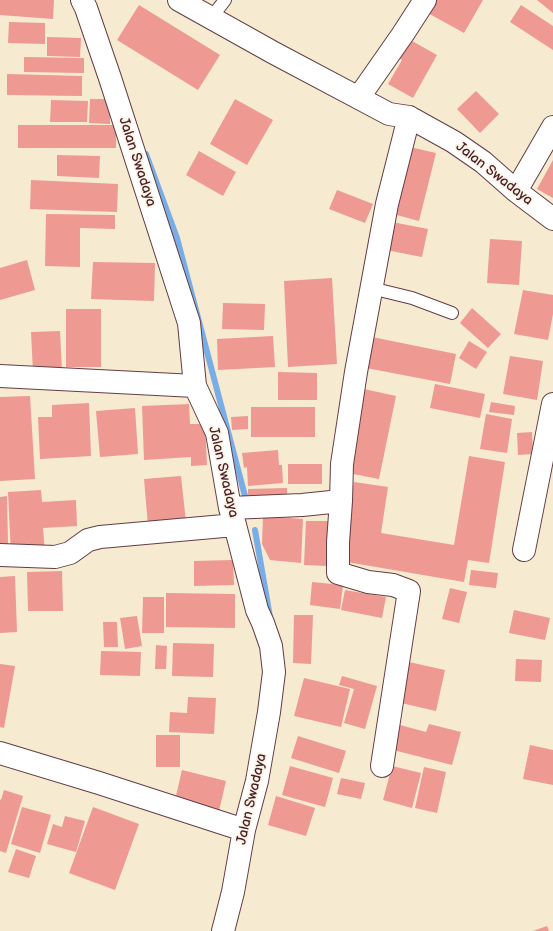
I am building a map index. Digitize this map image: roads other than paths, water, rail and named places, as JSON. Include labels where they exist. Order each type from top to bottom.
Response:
[{"type":"street","name":"Jalan Swadaya","points":[[82,0],[110,78],[189,323],[195,386],[216,433],[233,516],[257,610],[263,623],[270,646],[274,672],[270,712],[257,781],[244,830],[223,931]]},
{"type":"street","name":"Jalan Swadaya","points":[[180,0],[389,114],[409,117],[454,142],[483,162],[516,191],[553,219]]},
{"type":"street","points":[[359,97],[425,0]]},
{"type":"street","points":[[382,766],[409,591],[393,585],[368,582],[338,573],[338,542],[342,464],[356,372],[387,204],[409,117]]},
{"type":"street","points":[[516,191],[553,127]]},
{"type":"street","points":[[0,376],[195,386]]},
{"type":"street","points":[[524,550],[553,404]]},
{"type":"street","points":[[0,555],[55,557],[70,553],[88,540],[100,537],[341,500]]},
{"type":"street","points":[[0,754],[99,783],[244,830]]},
{"type":"lane","points":[[211,18],[226,0]]},
{"type":"lane","points":[[371,288],[412,298],[452,313]]},
{"type":"waterway","points":[[146,154],[177,238],[245,496]]},
{"type":"waterway","points":[[255,530],[270,617]]}]
